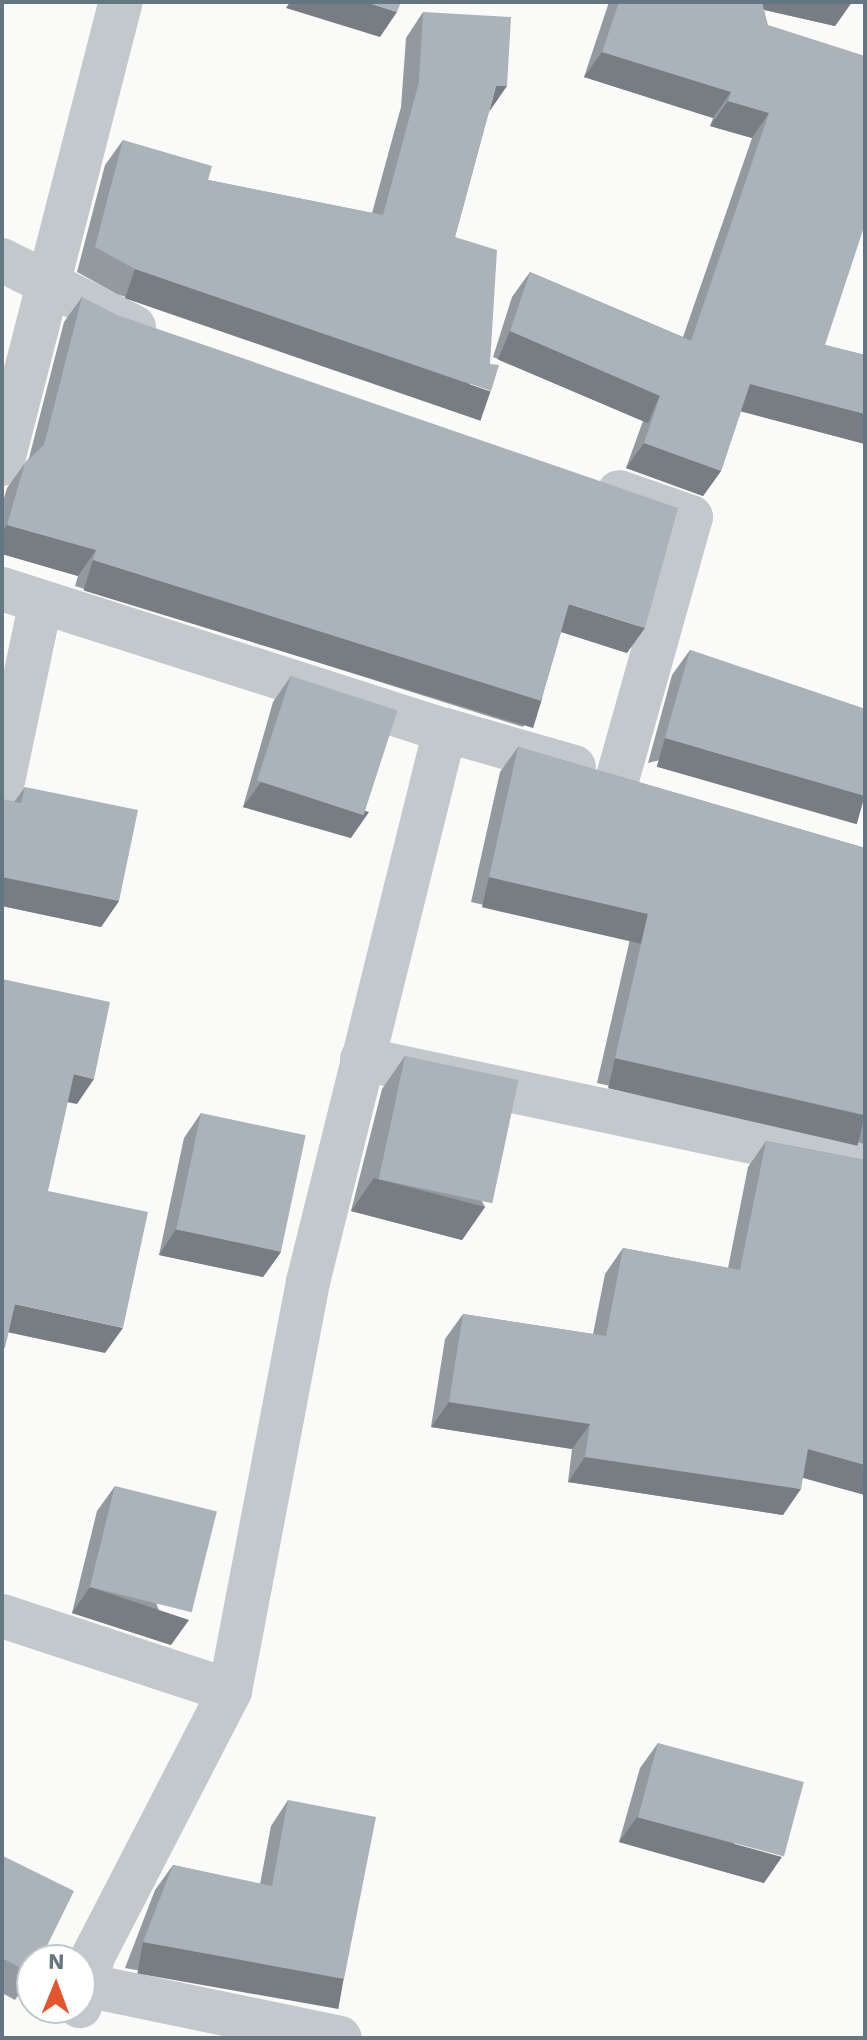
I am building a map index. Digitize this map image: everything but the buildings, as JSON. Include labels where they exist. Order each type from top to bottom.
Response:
[{"type":"street","points":[[2,464],[121,2]]},
{"type":"street","points":[[2,260],[107,317],[181,343]]},
{"type":"street","points":[[585,480],[691,517],[617,780]]},
{"type":"street","points":[[2,786],[21,597],[445,730],[661,793]]},
{"type":"street","points":[[96,1951],[230,1691],[308,1282],[445,730]]},
{"type":"street","points":[[362,1059],[865,1166]]},
{"type":"street","points":[[2,1616],[230,1691]]},
{"type":"street","points":[[96,2002],[340,2038]]}]
